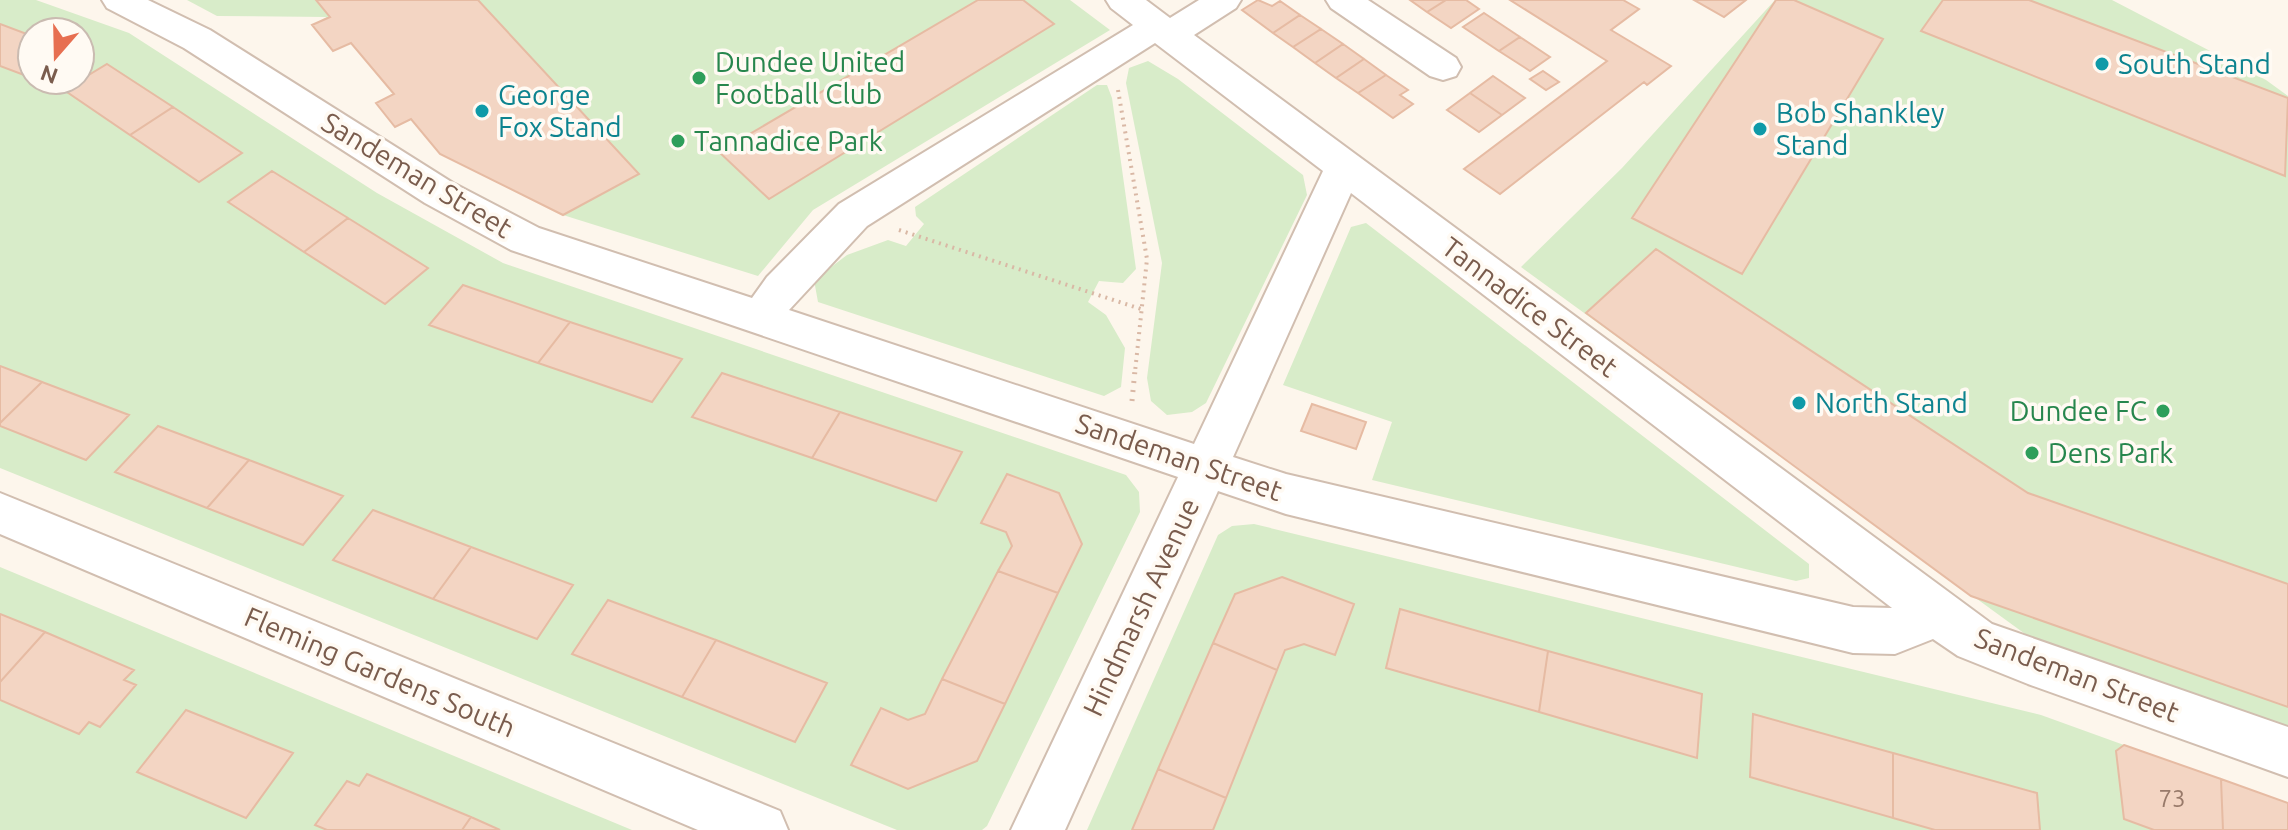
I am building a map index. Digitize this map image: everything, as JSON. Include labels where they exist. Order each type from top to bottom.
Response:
[{"type":"street","name":"Sandeman Street","points":[[119,0],[197,39],[439,193],[525,239],[1286,494],[1853,630],[1895,631],[1937,614],[1975,640],[2028,661],[2288,752]]},
{"type":"street","name":"Tannadice Street","points":[[1123,0],[1937,614]]},
{"type":"street","points":[[762,317],[782,288],[853,215],[1111,54],[1224,0]]},
{"type":"street","points":[[1343,0],[1443,67]]},
{"type":"street","name":"Hindmarsh Avenue","points":[[1038,830],[1344,167]]},
{"type":"street","name":"Fleming Gardens South","points":[[0,513],[761,830]]},
{"type":"path","points":[[1111,54],[1147,259],[1129,439]]},
{"type":"path","points":[[853,215],[1141,309]]},
{"type":"green space","points":[[0,0],[36,0],[81,16],[16,16],[16,96],[96,96],[96,21],[129,33],[377,193],[503,263],[1126,475],[1139,492],[1140,512],[987,826],[982,830],[897,830],[0,468]]},
{"type":"green space","name":"Tannadice Park","points":[[187,0],[1070,0],[1110,30],[813,210],[758,276],[563,215],[440,154],[411,120],[395,127],[376,103],[393,94],[351,43],[333,51],[312,25],[327,17],[217,16]]},
{"type":"green space","name":"Dens Park","points":[[1775,0],[2112,0],[2266,80],[2288,96],[2288,732],[2032,639],[1521,267],[1622,168]]},
{"type":"green space","points":[[1148,61],[1178,79],[1303,175],[1307,195],[1206,403],[1192,412],[1167,415],[1151,401],[1147,378],[1162,263],[1126,83],[1129,68]]},
{"type":"green space","points":[[1097,85],[1107,85],[1112,98],[1136,269],[1123,283],[1099,281],[1088,302],[1106,315],[1125,348],[1121,387],[1104,396],[818,302],[814,280],[847,255],[888,240],[906,246],[924,224],[916,216],[915,207]]},
{"type":"green space","points":[[1366,223],[1809,564],[1809,578],[1796,581],[1372,480],[1392,422],[1283,385],[1351,227]]},
{"type":"green space","points":[[1254,524],[2041,715],[2124,745],[2116,751],[2124,819],[2154,830],[1087,830],[1218,535],[1232,526]]},
{"type":"green space","points":[[0,567],[632,830],[0,830]]},
{"type":"building","name":"George Fox Stand","points":[[316,0],[478,0],[639,174],[563,215],[440,154],[411,119],[395,127],[376,103],[394,94],[351,43],[333,51],[312,25],[330,17]]},
{"type":"building","points":[[978,0],[1023,0],[1054,24],[769,199],[719,152]]},
{"type":"building","points":[[1258,0],[1272,6],[1280,1],[1300,15],[1273,33],[1242,10]]},
{"type":"building","points":[[1410,0],[1446,0],[1427,12]]},
{"type":"building","points":[[1446,0],[1466,0],[1479,9],[1451,28],[1427,12]]},
{"type":"building","points":[[1510,0],[1623,0],[1639,9],[1611,30],[1671,66],[1647,85],[1644,82],[1500,194],[1464,169],[1607,61]]},
{"type":"building","points":[[1694,0],[1746,0],[1724,17]]},
{"type":"building","name":"Bob Shankley Stand","points":[[1776,0],[1794,0],[1883,39],[1742,274],[1632,218]]},
{"type":"building","name":"South Stand","points":[[1943,0],[2029,0],[2288,98],[2285,176],[1921,31]]},
{"type":"building","points":[[1484,13],[1520,37],[1499,51],[1463,27]]},
{"type":"building","points":[[1300,15],[1321,29],[1293,47],[1273,33]]},
{"type":"building","points":[[0,24],[16,30],[16,72],[0,66]]},
{"type":"building","points":[[1321,29],[1343,44],[1315,63],[1293,47]]},
{"type":"building","points":[[1520,37],[1550,57],[1530,71],[1499,51]]},
{"type":"building","points":[[1343,44],[1364,59],[1336,78],[1315,63]]},
{"type":"building","points":[[1364,59],[1386,75],[1358,93],[1336,78]]},
{"type":"building","points":[[107,64],[173,107],[130,135],[73,96],[96,96],[96,71]]},
{"type":"building","points":[[1543,71],[1559,82],[1546,90],[1530,79]]},
{"type":"building","points":[[1386,75],[1408,90],[1400,95],[1413,104],[1393,118],[1358,93]]},
{"type":"building","points":[[1493,76],[1525,98],[1502,115],[1470,93]]},
{"type":"building","points":[[1470,93],[1502,115],[1479,132],[1447,110]]},
{"type":"building","points":[[173,107],[242,153],[199,182],[130,135]]},
{"type":"building","points":[[272,171],[348,218],[304,252],[228,202]]},
{"type":"building","points":[[348,218],[428,268],[385,304],[304,252]]},
{"type":"building","name":"North Stand","points":[[1656,249],[2028,493],[2288,584],[2288,707],[1971,596],[1586,313]]},
{"type":"building","points":[[463,285],[570,322],[538,363],[429,325]]},
{"type":"building","points":[[570,322],[682,359],[652,402],[538,363]]},
{"type":"building","points":[[0,366],[42,382],[0,423]]},
{"type":"building","points":[[722,373],[840,412],[812,458],[692,417]]},
{"type":"building","points":[[42,382],[129,415],[86,460],[0,426]]},
{"type":"building","points":[[1312,404],[1366,422],[1356,449],[1301,431]]},
{"type":"building","points":[[840,412],[962,452],[936,501],[812,458]]},
{"type":"building","points":[[158,426],[249,460],[207,508],[115,472]]},
{"type":"building","points":[[249,460],[343,496],[303,545],[207,508]]},
{"type":"building","points":[[1007,474],[1059,493],[1082,544],[1058,593],[998,571],[1012,546],[1006,532],[981,523]]},
{"type":"building","points":[[373,510],[471,547],[433,599],[333,560]]},
{"type":"building","points":[[471,547],[573,585],[537,639],[433,599]]},
{"type":"building","points":[[998,571],[1058,593],[1005,704],[942,679]]},
{"type":"building","points":[[1282,577],[1354,604],[1335,655],[1304,644],[1285,650],[1277,670],[1213,643],[1235,594]]},
{"type":"building","points":[[608,600],[716,640],[682,697],[572,654]]},
{"type":"building","points":[[1400,609],[1548,651],[1539,712],[1386,668]]},
{"type":"building","points":[[0,614],[45,632],[0,682]]},
{"type":"building","points":[[45,632],[134,670],[124,680],[136,685],[100,727],[89,722],[79,734],[0,700],[0,682]]},
{"type":"building","points":[[716,640],[827,683],[795,742],[682,697]]},
{"type":"building","points":[[1213,643],[1277,670],[1226,798],[1158,769]]},
{"type":"building","points":[[1548,651],[1702,694],[1697,758],[1539,712]]},
{"type":"building","points":[[942,679],[1005,704],[977,761],[908,789],[851,765],[881,708],[908,720],[925,714]]},
{"type":"building","points":[[186,710],[293,753],[246,818],[137,772]]},
{"type":"building","points":[[1753,714],[1893,753],[1893,818],[1750,777]]},
{"type":"building","points":[[2124,745],[2221,779],[2223,830],[2154,830],[2124,819],[2116,751]]},
{"type":"building","points":[[1893,753],[2037,793],[2040,830],[1935,830],[1893,818]]},
{"type":"building","points":[[1158,769],[1226,798],[1213,830],[1132,830]]},
{"type":"building","points":[[367,774],[471,817],[462,830],[327,830],[315,825],[347,781],[359,786]]},
{"type":"building","points":[[2221,779],[2288,803],[2288,830],[2223,830]]},
{"type":"building","points":[[471,817],[500,830],[462,830]]},
{"type":"place","name":"South Stand","points":[[2102,64]]},
{"type":"place","name":"Dundee United Football Club","points":[[699,78]]},
{"type":"place","name":"George Fox Stand","points":[[482,111]]},
{"type":"place","name":"Bob Shankley Stand","points":[[1760,129]]},
{"type":"place","name":"Tannadice Park","points":[[678,141]]},
{"type":"place","name":"North Stand","points":[[1799,403]]},
{"type":"place","name":"Dundee FC","points":[[2163,411]]},
{"type":"place","name":"Dens Park","points":[[2032,453]]}]
